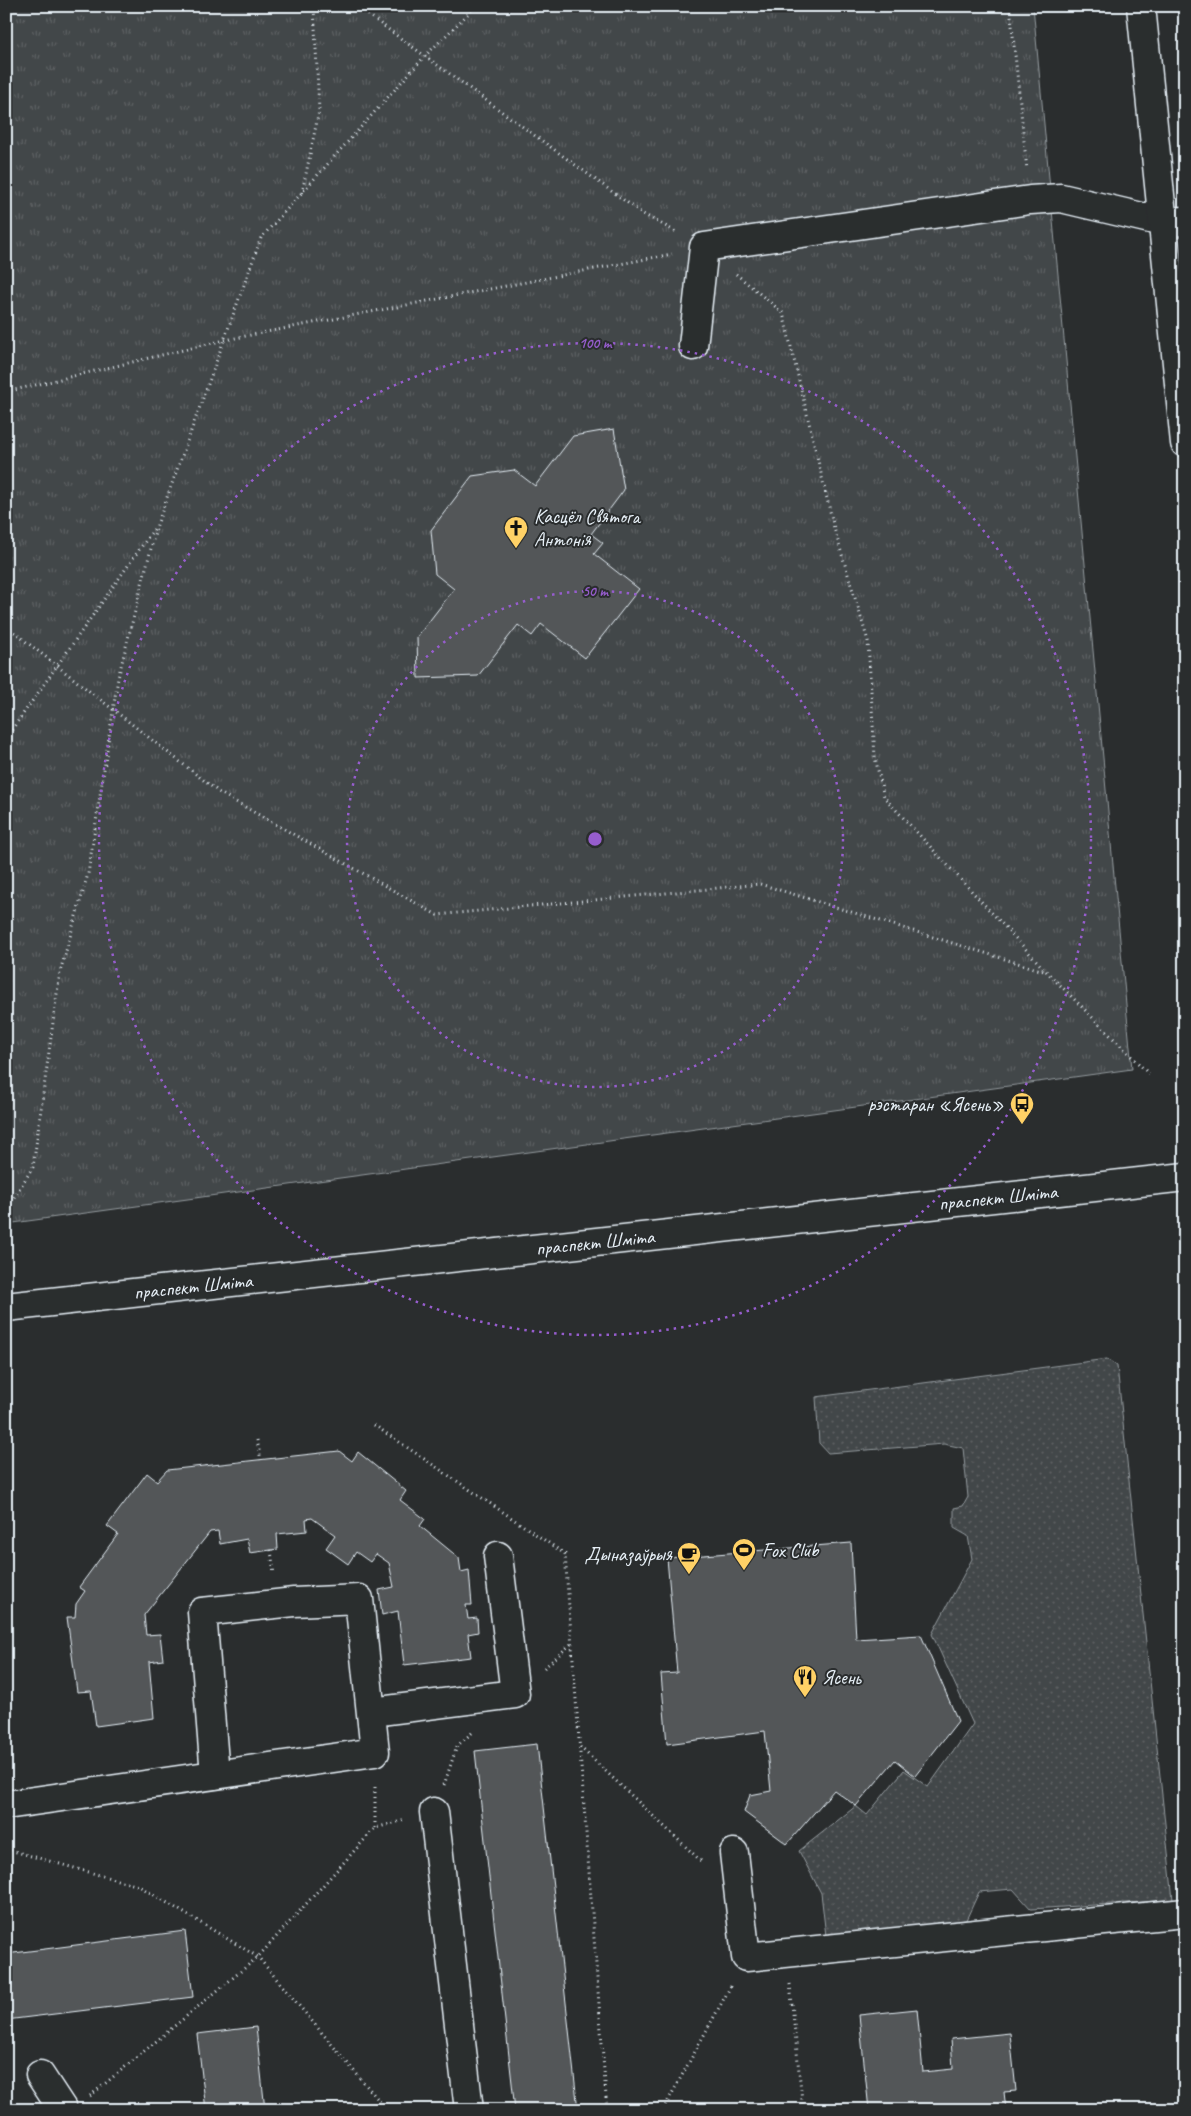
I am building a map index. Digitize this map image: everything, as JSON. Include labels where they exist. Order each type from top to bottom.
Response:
[{"type":"main road","points":[[1140,6],[1174,222],[1185,443]]},
{"type":"main road","points":[[693,346],[704,248],[1030,200],[1061,198],[1174,222]]},
{"type":"main road","name":"праспект Шміта","points":[[6,1307],[1185,1177]]},
{"type":"main road","points":[[372,1712],[515,1694],[498,1556]]},
{"type":"main road","points":[[6,1805],[215,1775],[375,1752],[359,1599],[294,1602],[202,1612],[215,1775]]},
{"type":"main road","points":[[434,1812],[469,2110]]},
{"type":"main road","points":[[734,1853],[746,1957],[1185,1913]]},
{"type":"main road","points":[[40,2075],[63,2110]]},
{"type":"path","points":[[302,193],[319,111],[314,6]]},
{"type":"path","points":[[356,6],[643,214],[704,248],[783,313],[834,528],[868,641],[875,757],[884,797],[1047,972],[1150,1074]]},
{"type":"path","points":[[6,1210],[34,1167],[60,972],[88,874],[118,678],[157,525],[261,238],[425,56],[476,6]]},
{"type":"path","points":[[1010,6],[1030,200]]},
{"type":"path","points":[[6,392],[225,340],[704,248]]},
{"type":"path","points":[[6,738],[157,525]]},
{"type":"path","points":[[6,626],[220,793],[437,915],[760,884],[1047,972]]},
{"type":"path","points":[[374,1425],[565,1554],[607,2110]]},
{"type":"path","points":[[257,1440],[261,1460]]},
{"type":"path","points":[[515,1694],[572,1644]]},
{"type":"path","points":[[88,2098],[258,1957],[375,1828],[434,1812],[457,1746],[479,1727]]},
{"type":"path","points":[[580,1747],[739,1898]]},
{"type":"path","points":[[375,1752],[375,1828]]},
{"type":"path","points":[[6,1849],[140,1886],[258,1957],[387,2110]]},
{"type":"path","points":[[787,1954],[803,2110]]},
{"type":"path","points":[[663,2110],[746,1957]]},
{"type":"green space","points":[[6,6],[1033,6],[1132,1069],[6,1224]]},
{"type":"green space","points":[[1107,1359],[1117,1366],[1173,1900],[1031,1909],[1013,1889],[979,1892],[966,1920],[826,1936],[821,1893],[799,1851],[856,1806],[867,1815],[904,1770],[928,1787],[973,1724],[932,1634],[972,1559],[968,1536],[954,1528],[954,1508],[963,1506],[968,1497],[963,1448],[944,1444],[828,1453],[819,1443],[816,1397]]},
{"type":"building","name":"Касцёл Святога Антонія","points":[[614,429],[624,490],[591,534],[603,543],[594,554],[639,589],[585,658],[541,624],[532,636],[518,625],[478,676],[418,678],[417,637],[454,589],[435,574],[431,530],[472,476],[514,470],[535,486],[573,436]]},
{"type":"building","points":[[339,1451],[352,1461],[358,1452],[406,1491],[400,1500],[425,1519],[420,1526],[459,1558],[461,1572],[469,1570],[472,1605],[466,1605],[468,1619],[477,1618],[478,1632],[468,1634],[471,1657],[404,1665],[398,1611],[382,1615],[379,1590],[394,1587],[389,1563],[376,1554],[370,1562],[356,1552],[348,1564],[326,1548],[335,1535],[312,1518],[306,1519],[307,1531],[277,1534],[278,1549],[250,1553],[247,1539],[220,1544],[218,1531],[210,1532],[144,1615],[146,1635],[160,1634],[163,1660],[149,1662],[154,1718],[96,1726],[91,1691],[77,1692],[67,1617],[75,1617],[76,1604],[85,1591],[79,1587],[118,1534],[107,1526],[147,1473],[157,1481],[167,1470]]},
{"type":"building","name":"Ясень","points":[[851,1543],[856,1639],[921,1635],[958,1721],[915,1776],[895,1760],[856,1806],[834,1790],[787,1844],[744,1812],[750,1795],[771,1791],[765,1731],[667,1744],[661,1674],[677,1673],[667,1558]]},
{"type":"building","points":[[537,1744],[578,2110],[515,2110],[475,1751]]},
{"type":"building","points":[[185,1931],[193,1997],[6,2020],[6,1954]]},
{"type":"building","points":[[917,2009],[923,2072],[953,2069],[951,2039],[1010,2033],[1016,2091],[1004,2092],[1006,2110],[869,2110],[859,2015]]},
{"type":"building","points":[[256,2027],[265,2110],[206,2110],[197,2034]]},
{"type":"place","name":"Касцёл Святога Антонія","points":[[516,549]]},
{"type":"place","name":"рэстаран «Ясень»","points":[[1022,1125]]},
{"type":"place","name":"Fox Club","points":[[744,1571]]},
{"type":"place","name":"Дыназаўрыя","points":[[689,1575]]},
{"type":"place","name":"Ясень","points":[[805,1698]]}]
